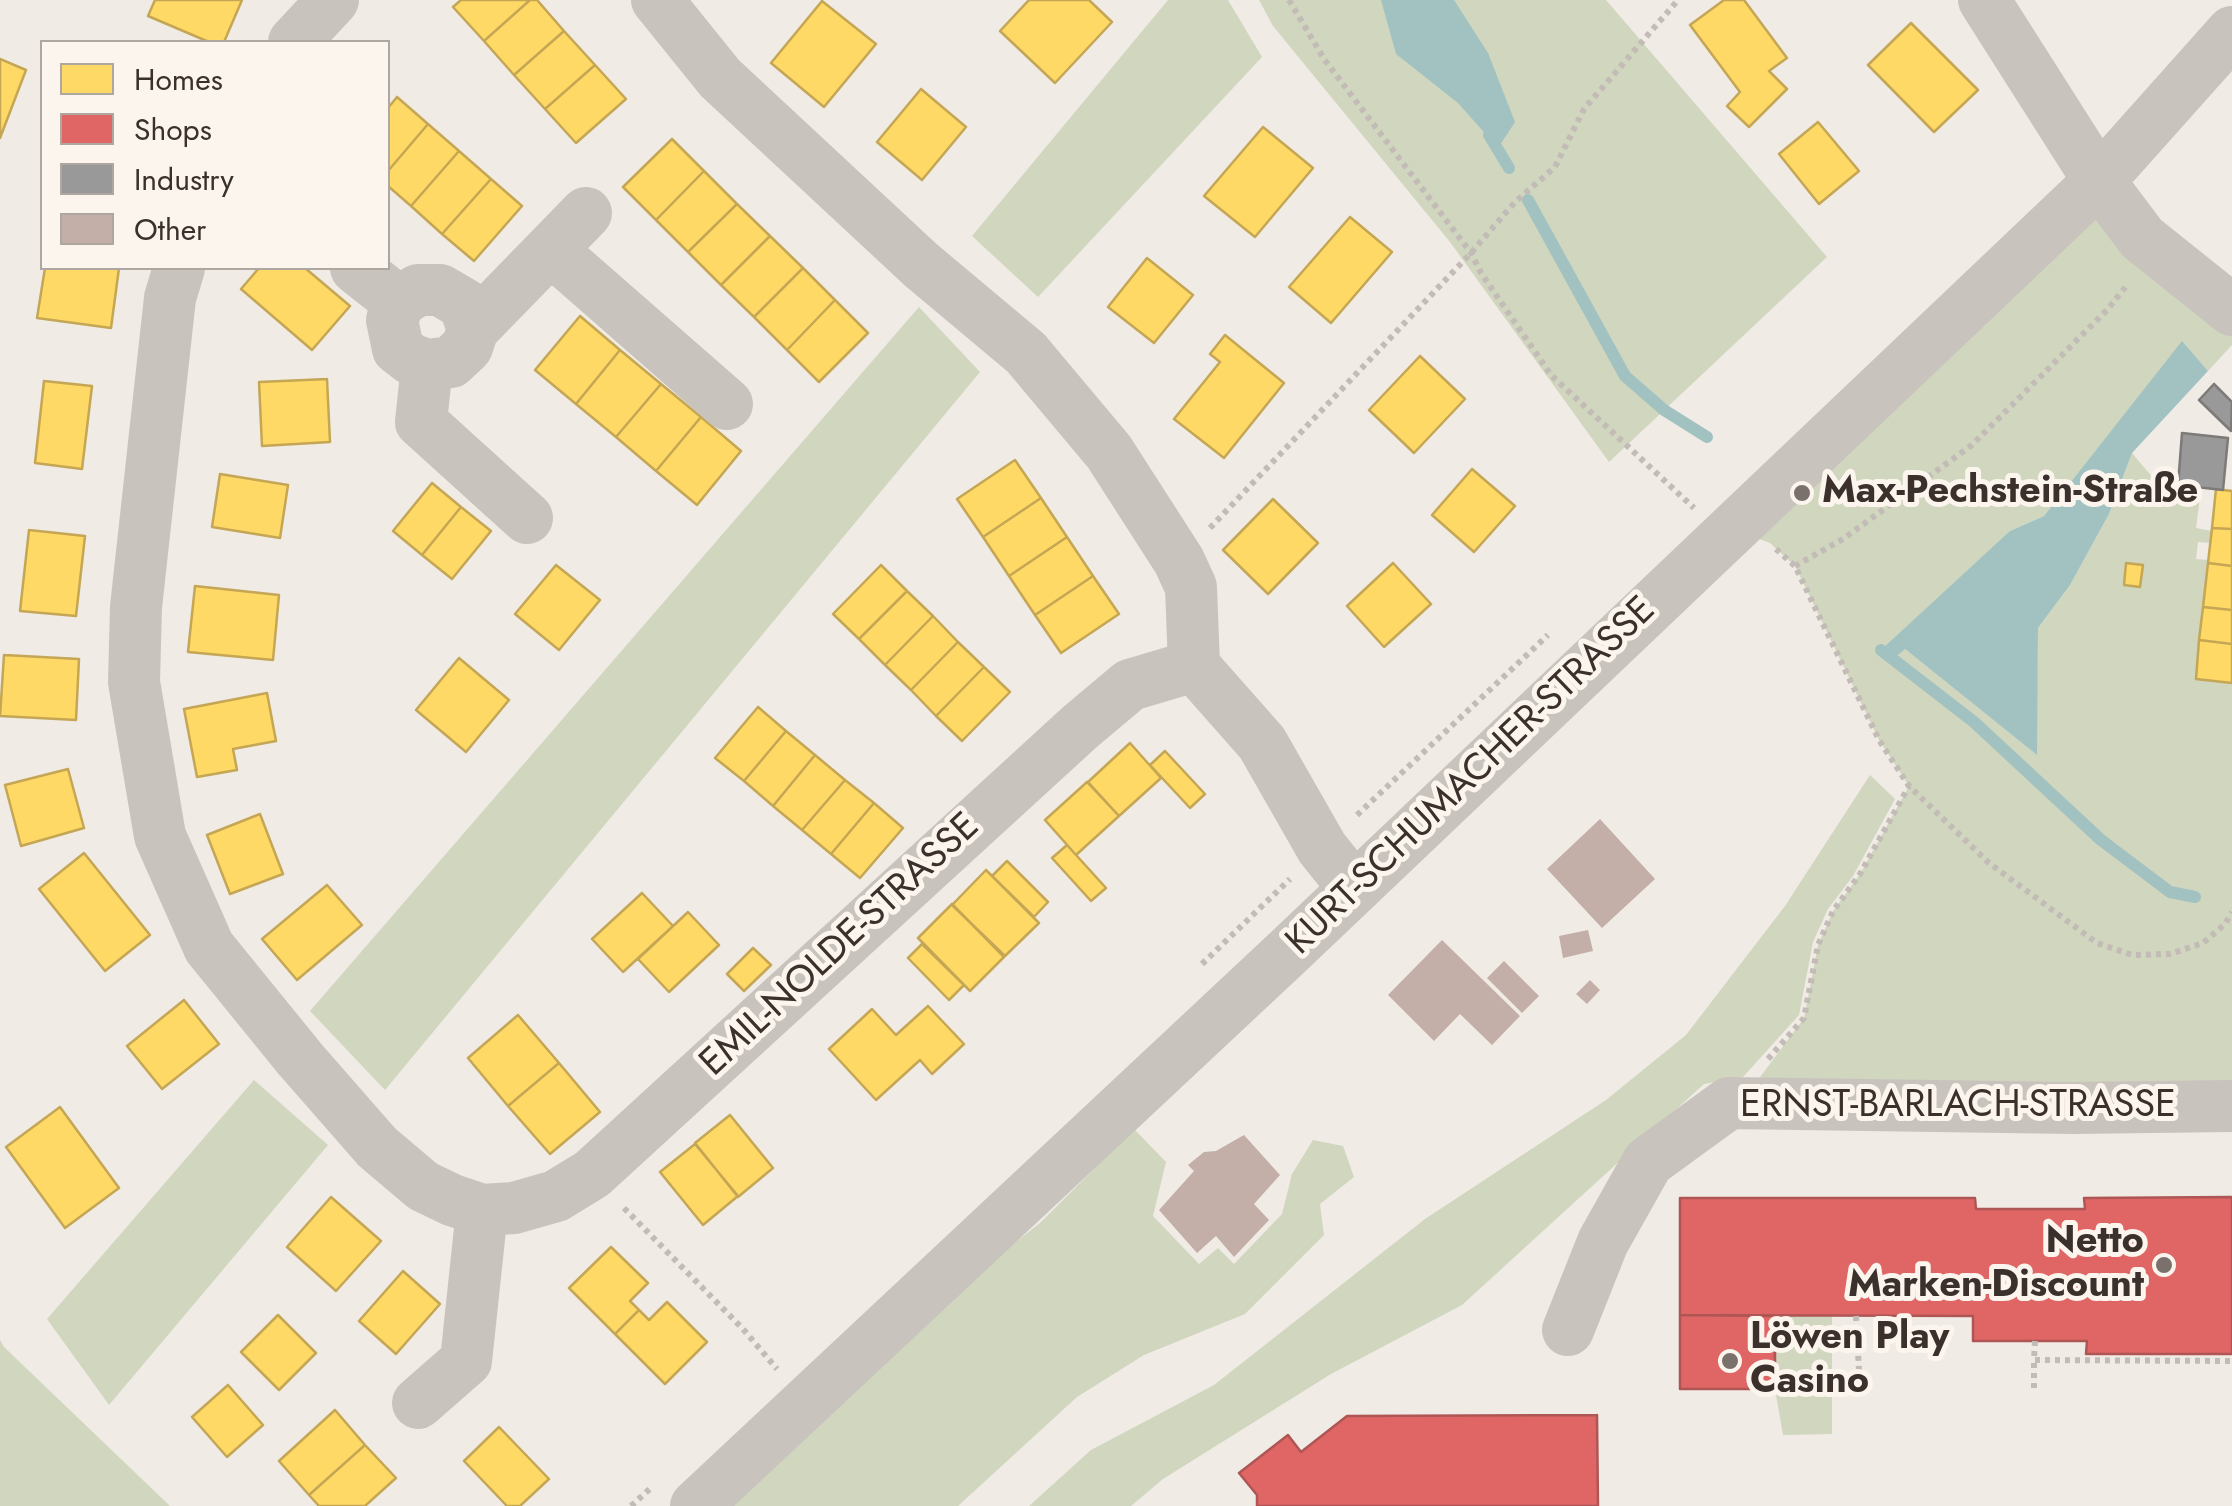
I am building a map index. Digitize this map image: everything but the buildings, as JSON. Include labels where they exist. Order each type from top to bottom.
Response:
[{"type":"street","points":[[296,40],[332,0]]},
{"type":"street","points":[[657,0],[720,78],[921,266],[1026,354],[1109,452],[1179,560],[1191,587],[1194,666],[1262,743],[1322,848],[1354,888]]},
{"type":"street","points":[[1984,0],[2099,181],[2142,238],[2232,310]]},
{"type":"street","name":"KURT-SCHUMACHER-STRASSE","points":[[696,1506],[2099,181],[2232,32]]},
{"type":"street","points":[[473,329],[464,304],[440,290],[418,290],[399,302],[392,320],[398,349],[411,359],[427,364],[451,362],[467,347],[473,329],[569,232],[727,404]]},
{"type":"street","points":[[178,270],[170,298],[136,607],[134,682],[160,836],[209,947],[300,1059],[377,1147],[412,1176],[452,1200],[482,1210],[466,1361],[418,1403]]},
{"type":"street","points":[[359,270],[399,302]]},
{"type":"street","points":[[427,364],[420,422],[527,518]]},
{"type":"street","name":"EMIL-NOLDE-STRASSE","points":[[482,1210],[514,1208],[556,1196],[592,1174],[1080,726],[1130,685],[1194,666]]},
{"type":"street","name":"ERNST-BARLACH-STRASSE","points":[[1568,1330],[1603,1242],[1648,1162],[1728,1104],[2232,1106]]},
{"type":"path","points":[[1289,0],[1324,59],[1472,253],[1481,273],[1551,375],[1690,506],[1732,529],[1770,543],[1796,566],[1879,740],[1909,786],[1990,862],[2097,944],[2132,954],[2170,954],[2204,943],[2232,912]]},
{"type":"path","points":[[1179,560],[1472,253],[1514,203],[1555,166],[1584,109],[1678,0]]},
{"type":"path","points":[[1796,566],[1844,539],[1972,445],[2107,310],[2156,249]]},
{"type":"path","points":[[1728,1104],[1804,1018],[1818,945],[1833,911],[1860,874],[1909,786]]},
{"type":"path","points":[[592,1174],[744,1328],[780,1372]]},
{"type":"path","points":[[1856,1316],[1860,1388]]},
{"type":"path","points":[[2034,1388],[2035,1341]]},
{"type":"path","points":[[2034,1360],[2232,1360]]},
{"type":"green space","points":[[1168,0],[1228,0],[1262,57],[1038,297],[972,236]]},
{"type":"green space","points":[[1259,0],[1606,0],[1827,257],[1609,462],[1450,242],[1273,26]]},
{"type":"green space","points":[[2099,181],[2232,310],[2232,345],[2208,371],[2182,342],[2044,516],[2010,531],[1905,649],[2036,754],[2038,628],[2070,585],[2109,514],[2132,453],[2159,485],[2201,490],[2196,528],[2212,531],[2211,543],[2198,542],[2196,559],[2209,560],[2196,679],[2232,683],[2232,1091],[1755,1084],[1804,1018],[1818,945],[1833,911],[1860,874],[1909,786],[1879,740],[1795,566],[1770,543],[1733,529]]},
{"type":"green space","points":[[919,307],[980,372],[385,1090],[310,1011]]},
{"type":"green space","points":[[1870,775],[1895,799],[1853,876],[1828,909],[1813,942],[1799,1015],[1743,1077],[1704,1084],[1462,1305],[1331,1374],[1163,1479],[1131,1506],[1029,1506],[1091,1450],[1214,1385],[1425,1219],[1606,1100],[1686,1035],[1785,906]]},
{"type":"green space","points":[[254,1080],[328,1145],[109,1405],[47,1319]]},
{"type":"green space","points":[[1134,1129],[1166,1162],[1153,1216],[1199,1264],[1218,1248],[1234,1264],[1282,1214],[1292,1174],[1313,1140],[1343,1146],[1354,1177],[1320,1204],[1324,1235],[1245,1314],[1144,1355],[1077,1397],[958,1506],[733,1506],[926,1313],[1040,1223]]},
{"type":"green space","points":[[1775,1316],[1832,1316],[1832,1434],[1783,1435],[1775,1389]]},
{"type":"green space","points":[[0,1340],[4,1347],[170,1506],[0,1506]]},
{"type":"water","points":[[1381,0],[1454,0],[1488,53],[1515,122],[1498,148],[1458,103],[1396,54]]},
{"type":"water","points":[[2182,341],[2208,371],[2132,453],[2109,514],[2070,585],[2038,628],[2037,755],[1905,649],[1893,659],[1881,650],[2010,531],[2044,516]]},
{"type":"waterway","points":[[1489,135],[1509,168]]},
{"type":"waterway","points":[[1528,200],[1625,376],[1664,410],[1707,437]]},
{"type":"waterway","points":[[1881,650],[1974,722],[2101,840],[2170,892],[2195,897]]},
{"type":"place","name":"Max-Pechstein-Straße","points":[[1802,493]]},
{"type":"place","name":"Netto Marken-Discount","points":[[2164,1265]]},
{"type":"place","name":"Löwen Play Casino","points":[[1730,1361]]}]
